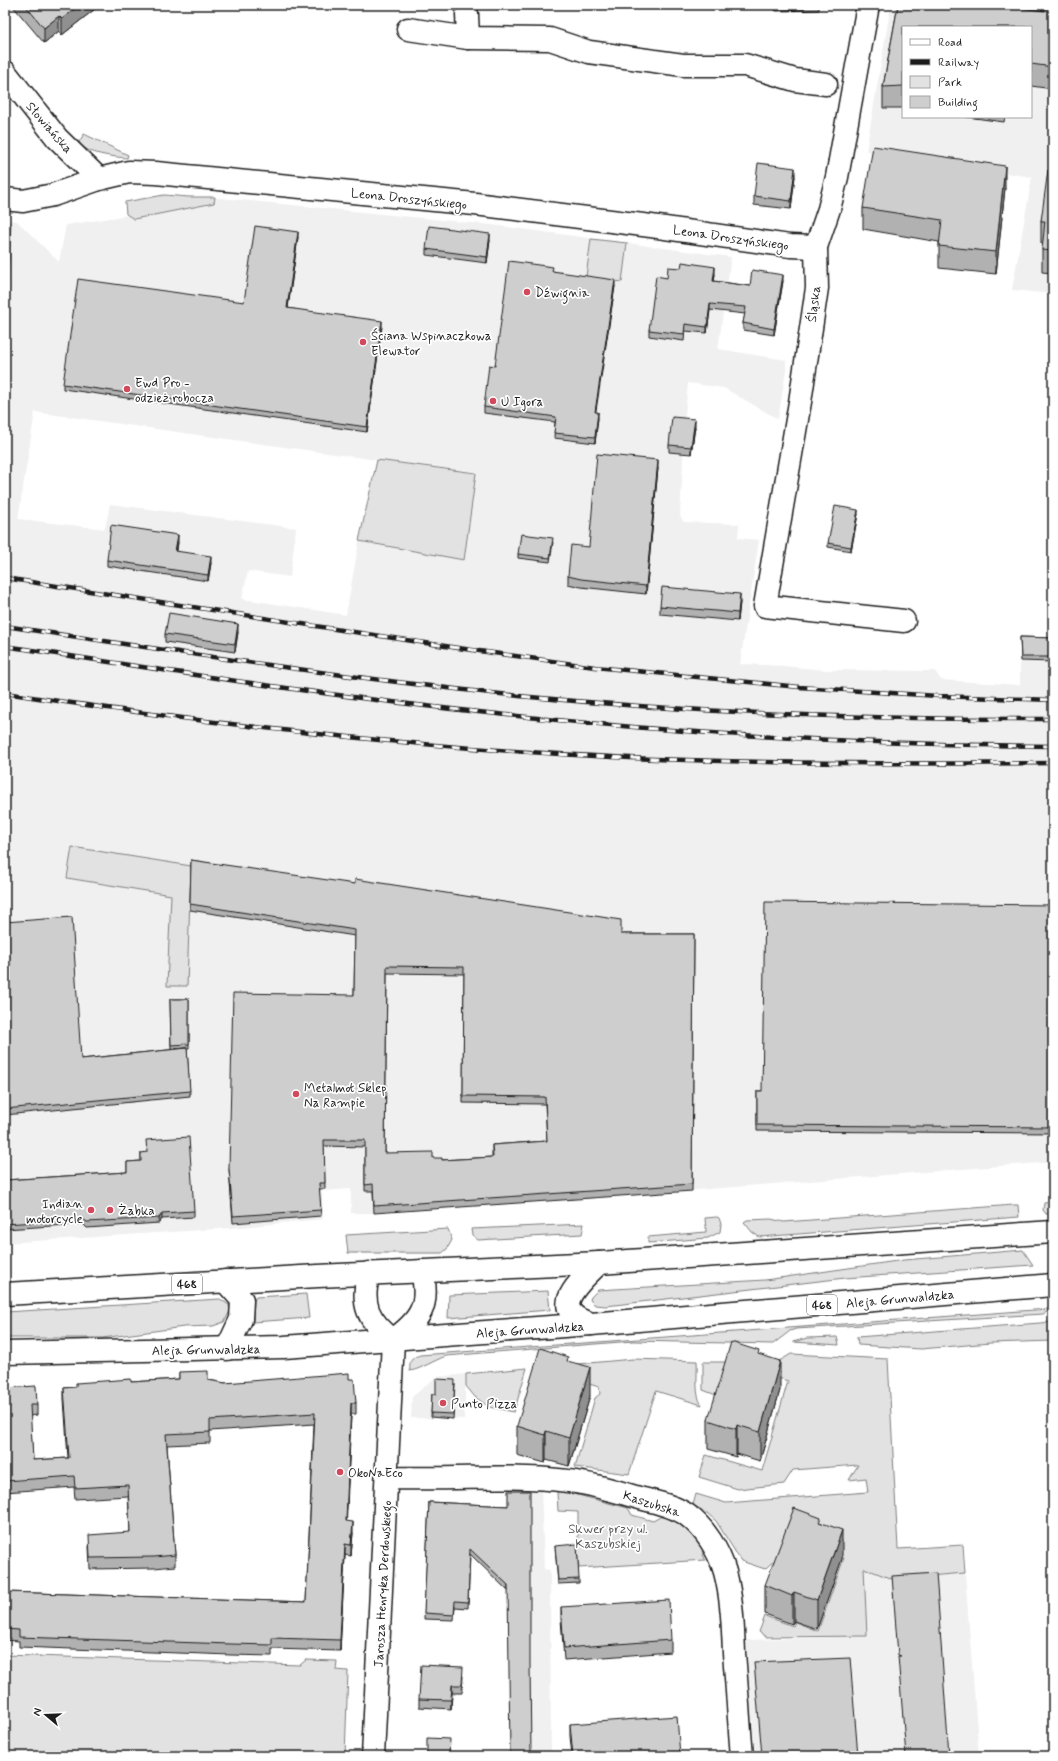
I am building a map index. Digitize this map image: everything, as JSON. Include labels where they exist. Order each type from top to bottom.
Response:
[{"type":"street","name":"Śląska","points":[[868,5],[837,177],[829,209],[816,247],[817,288],[800,402],[765,606],[904,621]]},
{"type":"street","points":[[467,14],[468,38]]},
{"type":"street","points":[[408,29],[468,38],[550,39],[589,52],[683,65],[745,65],[795,80],[826,84]]},
{"type":"street","name":"Słowiańska","points":[[5,72],[57,138],[98,179]]},
{"type":"street","name":"Leona Droszyńskiego","points":[[5,199],[23,201],[53,195],[98,179],[129,172],[164,174],[467,204],[651,226],[790,246],[816,247]]},
{"type":"street","name":"468","points":[[5,1294],[369,1273],[599,1263],[1053,1232]]},
{"type":"street","points":[[590,1324],[580,1321],[572,1315],[569,1308],[569,1299],[572,1290],[599,1263]]},
{"type":"street","points":[[369,1273],[365,1286],[367,1311],[373,1322],[393,1340],[413,1323],[421,1311],[426,1288],[422,1271]]},
{"type":"street","points":[[225,1281],[242,1300],[242,1319],[227,1348]]},
{"type":"street","name":"Aleja Grunwaldzka","points":[[5,1353],[284,1347],[393,1340],[1053,1285]]},
{"type":"street","name":"Jarosza Henryka Derdowskiego","points":[[373,1756],[393,1340]]},
{"type":"street","name":"Kaszubska","points":[[387,1478],[542,1479],[569,1481],[587,1484],[674,1508],[681,1511],[696,1522],[714,1547],[725,1571],[729,1595],[742,1756]]},
{"type":"shaded area","points":[[891,5],[1053,5],[1053,294],[1012,290],[1032,177],[866,151]]},
{"type":"shaded area","points":[[210,197],[492,225],[731,257],[718,349],[786,360],[786,371],[778,419],[724,388],[688,383],[684,425],[680,516],[684,522],[739,524],[738,538],[759,540],[740,664],[825,670],[935,671],[941,680],[1020,685],[1020,641],[1053,642],[1053,1162],[583,1199],[374,1213],[351,1213],[351,1189],[322,1191],[323,1219],[232,1228],[5,1243],[5,220],[17,221],[59,262],[66,225],[130,215]],"holes":[[[35,412],[377,460],[476,472],[464,560],[359,541],[346,615],[242,599],[248,571],[290,577],[296,528],[110,504],[105,529],[18,519]]]},
{"type":"shaded area","points":[[466,1374],[464,1419],[411,1418],[412,1397],[436,1377]]},
{"type":"shaded area","points":[[541,1486],[544,1569],[550,1570],[551,1756],[510,1756],[507,1487]]},
{"type":"shaded area","points":[[863,1568],[936,1576],[965,1573],[979,1756],[755,1756],[746,1640],[867,1636]]},
{"type":"green space","points":[[84,134],[128,155],[127,158],[100,154],[87,149],[79,142]]},
{"type":"green space","points":[[164,195],[215,197],[214,203],[134,219],[126,214],[125,202]]},
{"type":"green space","points":[[7,224],[11,224],[5,328],[5,246]]},
{"type":"green space","points":[[591,239],[627,243],[622,282],[586,277]]},
{"type":"green space","points":[[377,460],[476,473],[464,560],[359,541]]},
{"type":"green space","points":[[72,847],[191,866],[187,986],[167,986],[171,895],[67,878]]},
{"type":"green space","points":[[1053,1202],[1053,1214],[1046,1214],[1043,1210],[1044,1203]]},
{"type":"green space","points":[[1018,1205],[1019,1217],[759,1237],[752,1232],[744,1222],[747,1220],[771,1219],[784,1222]]},
{"type":"green space","points":[[705,1218],[719,1218],[721,1224],[720,1232],[708,1238],[648,1243],[648,1237],[706,1232]]},
{"type":"green space","points":[[584,1224],[582,1234],[478,1240],[472,1235],[471,1229]]},
{"type":"green space","points":[[448,1229],[452,1240],[447,1249],[442,1253],[348,1253],[346,1235]]},
{"type":"green space","points":[[1023,1250],[1033,1265],[845,1278],[606,1306],[595,1305],[590,1300],[598,1290],[765,1280],[904,1260]]},
{"type":"green space","points":[[548,1291],[550,1310],[448,1318],[449,1295]]},
{"type":"green space","points":[[306,1294],[309,1318],[253,1322],[254,1300],[256,1297]]},
{"type":"green space","points":[[220,1299],[229,1305],[230,1311],[224,1322],[213,1326],[184,1327],[102,1338],[5,1338],[5,1312]]},
{"type":"green space","points":[[1048,1309],[1047,1312],[1043,1314],[796,1329],[790,1331],[773,1344],[633,1341],[446,1356],[418,1369],[410,1371],[411,1360],[420,1355]]},
{"type":"green space","points":[[1053,1322],[1053,1341],[990,1343],[921,1349],[858,1345],[857,1337]]},
{"type":"green space","points":[[837,1337],[839,1345],[793,1342],[807,1338]]},
{"type":"green space","points":[[791,1354],[888,1359],[898,1549],[963,1545],[965,1573],[892,1579],[864,1568],[867,1636],[766,1637],[759,1632],[765,1616],[793,1626],[795,1622],[818,1631],[844,1558],[822,1550],[779,1556],[765,1569],[741,1561],[716,1521],[707,1513],[693,1505],[696,1494],[726,1503],[868,1492],[866,1478],[849,1480],[858,1465],[793,1470],[784,1484],[738,1489],[699,1477],[706,1455],[762,1471],[788,1381],[754,1371],[716,1395],[703,1390],[703,1362],[773,1362],[781,1360]]},
{"type":"green space","points":[[633,1359],[697,1361],[697,1390],[702,1405],[656,1391],[629,1474],[575,1467],[595,1398],[600,1394],[599,1387],[549,1372],[545,1367]]},
{"type":"green space","points":[[527,1368],[514,1412],[489,1407],[475,1397],[466,1386],[466,1374]]},
{"type":"green space","name":"Skwer przy ul. Kaszubskiej","points":[[560,1489],[566,1492],[628,1508],[632,1515],[653,1521],[669,1512],[707,1546],[702,1551],[705,1560],[579,1568],[577,1548],[578,1512],[558,1511],[557,1492]]},
{"type":"green space","points":[[5,1655],[300,1665],[306,1660],[337,1661],[336,1670],[348,1671],[345,1756],[5,1756]]},
{"type":"building","points":[[25,5],[80,5],[62,19],[59,16],[44,28]]},
{"type":"building","points":[[898,5],[995,5],[1045,11],[1046,5],[1053,5],[1053,67],[1032,64],[1032,26],[902,26],[902,86],[883,87]]},
{"type":"building","points":[[873,146],[1005,166],[996,252],[939,246],[942,220],[863,208]]},
{"type":"building","points":[[758,163],[795,168],[791,201],[754,196]]},
{"type":"building","points":[[1048,170],[1053,171],[1053,251],[1042,250],[1045,221],[1041,221]]},
{"type":"building","points":[[255,226],[298,232],[287,308],[382,321],[367,427],[63,384],[78,279],[244,302]]},
{"type":"building","points":[[429,226],[490,234],[487,257],[426,249]]},
{"type":"building","points":[[509,261],[553,267],[552,271],[615,280],[595,412],[598,412],[595,437],[554,433],[556,417],[484,407],[489,365],[495,366]]},
{"type":"building","points":[[682,262],[715,267],[713,281],[750,286],[752,270],[783,275],[774,329],[743,323],[746,307],[710,304],[707,327],[685,324],[684,334],[649,330],[656,276],[667,278],[668,267],[681,268]]},
{"type":"building","points":[[672,417],[695,419],[691,447],[669,445]]},
{"type":"building","points":[[597,454],[658,460],[646,586],[581,579],[568,576],[571,545],[589,547]]},
{"type":"building","points":[[835,506],[858,510],[851,547],[828,543]]},
{"type":"building","points":[[111,525],[178,535],[175,551],[211,556],[208,575],[107,560]]},
{"type":"building","points":[[521,534],[553,538],[550,558],[518,554]]},
{"type":"building","points":[[662,587],[740,594],[738,613],[660,606]]},
{"type":"building","points":[[169,613],[238,624],[235,644],[165,634]]},
{"type":"building","points":[[1020,637],[1053,638],[1053,657],[1021,657]]},
{"type":"building","points":[[191,860],[355,884],[355,879],[621,920],[621,934],[694,934],[692,1184],[374,1206],[373,1184],[365,1185],[365,1140],[324,1140],[325,1183],[319,1183],[321,1210],[233,1216],[229,1169],[233,993],[354,995],[355,930],[190,904]],"holes":[[[387,966],[464,967],[463,1096],[545,1097],[547,1141],[492,1145],[493,1157],[442,1160],[442,1158],[433,1158],[433,1152],[385,1153]]]},
{"type":"building","points":[[765,902],[1053,905],[1053,1127],[757,1125],[757,1091],[762,1091]]},
{"type":"building","points":[[72,917],[81,1059],[187,1048],[190,1091],[5,1109],[5,922]]},
{"type":"building","points":[[170,999],[189,999],[189,1044],[171,1045]]},
{"type":"building","points":[[189,1137],[194,1211],[162,1213],[159,1218],[87,1222],[83,1219],[5,1224],[5,1180],[127,1172],[127,1162],[141,1161],[141,1153],[147,1152],[146,1140]]},
{"type":"building","points":[[731,1342],[759,1351],[758,1354],[780,1361],[760,1432],[737,1425],[736,1429],[708,1420]]},
{"type":"building","points":[[540,1348],[568,1357],[567,1361],[590,1367],[569,1438],[546,1431],[545,1435],[517,1426]]},
{"type":"building","points":[[208,1371],[208,1380],[225,1383],[349,1373],[349,1379],[354,1379],[356,1403],[351,1403],[346,1521],[353,1522],[351,1545],[345,1544],[340,1640],[272,1638],[272,1645],[231,1644],[19,1637],[19,1630],[5,1629],[5,1592],[306,1602],[315,1413],[210,1420],[210,1432],[166,1434],[175,1555],[154,1557],[90,1558],[89,1535],[130,1532],[128,1485],[75,1488],[74,1476],[5,1481],[5,1388],[36,1386],[37,1405],[30,1405],[33,1460],[69,1458],[64,1388],[76,1387],[76,1383],[131,1379],[131,1382],[179,1379],[179,1372]]},
{"type":"building","name":"Punto Pizza","points":[[436,1379],[455,1380],[453,1414],[431,1413],[432,1394],[436,1394]]},
{"type":"building","points":[[508,1491],[530,1491],[531,1756],[510,1756],[508,1585],[470,1549],[468,1602],[455,1601],[454,1615],[424,1613],[429,1502],[508,1506]]},
{"type":"building","points":[[794,1508],[821,1518],[819,1522],[842,1530],[817,1600],[794,1592],[792,1596],[765,1585]]},
{"type":"building","points":[[577,1544],[579,1579],[558,1580],[555,1546]]},
{"type":"building","points":[[936,1573],[949,1756],[906,1756],[898,1656],[901,1656],[898,1655],[892,1576]]},
{"type":"building","points":[[669,1600],[671,1640],[564,1648],[561,1607]]},
{"type":"building","points":[[850,1658],[858,1756],[762,1756],[754,1662]]},
{"type":"building","points":[[421,1665],[463,1667],[462,1685],[452,1685],[451,1700],[419,1699]]},
{"type":"building","points":[[677,1716],[680,1756],[573,1756],[570,1724]]},
{"type":"building","points":[[427,1738],[450,1739],[449,1756],[427,1756]]},
{"type":"railway","points":[[5,578],[458,648],[595,667],[799,687],[938,696],[1053,700]]},
{"type":"railway","points":[[5,626],[326,673],[455,689],[585,702],[719,711],[852,717],[1053,719]]},
{"type":"railway","points":[[5,646],[313,692],[567,721],[706,733],[845,741],[1053,746]]},
{"type":"railway","points":[[5,693],[83,705],[317,734],[552,754],[683,760],[789,762],[1053,763]]},
{"type":"place","name":"Dźwignia","points":[[527,292]]},
{"type":"place","name":"Ściana Wspinaczkowa Elewator","points":[[363,342]]},
{"type":"place","name":"Ewd Pro - odzież robocza","points":[[127,389]]},
{"type":"place","name":"U Igora","points":[[493,401]]},
{"type":"place","name":"Metalmot Sklep Na Rampie","points":[[296,1094]]},
{"type":"place","name":"Indian motorcycle","points":[[91,1210]]},
{"type":"place","name":"Żabka","points":[[110,1210]]},
{"type":"place","name":"Punto Pizza","points":[[443,1403]]},
{"type":"place","name":"OkoNaEco","points":[[340,1472]]}]
